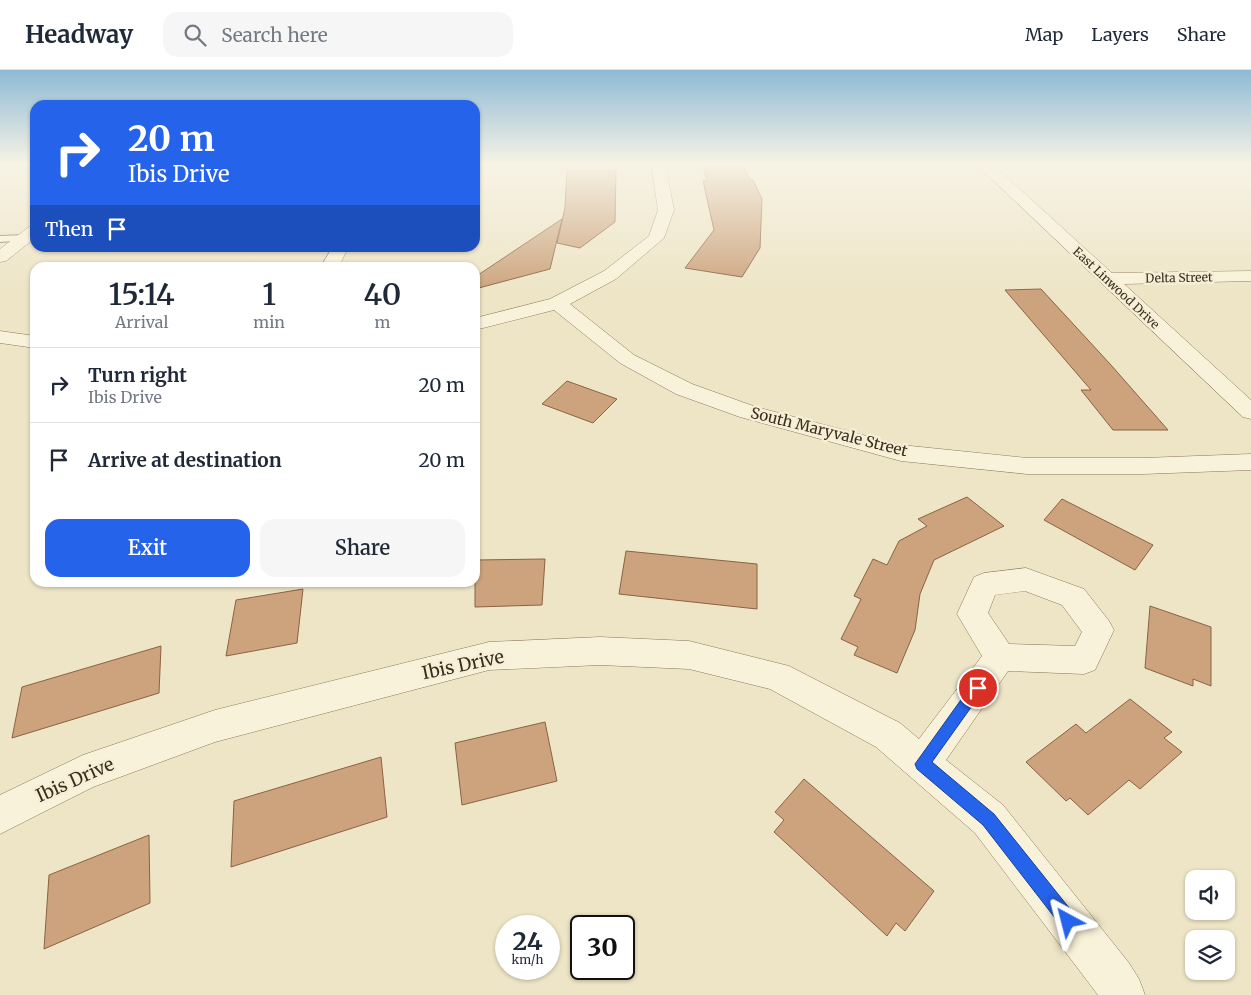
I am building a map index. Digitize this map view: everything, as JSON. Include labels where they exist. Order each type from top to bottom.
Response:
[{"type":"street","points":[[480,323],[557,303],[610,275],[656,238],[666,210],[665,206]]},
{"type":"street","name":"East Linwood Drive","points":[[1029,206],[1251,412]]},
{"type":"street","points":[[0,257],[30,234]]},
{"type":"street","name":"Delta Street","points":[[1107,279],[1251,276]]},
{"type":"street","name":"South Maryvale Street","points":[[557,303],[627,359],[684,389],[748,412],[901,452],[1027,466],[1143,466],[1251,462]]},
{"type":"street","points":[[0,337],[30,341]]},
{"type":"street","name":"Ibis Drive","points":[[0,815],[83,773],[215,726],[489,656],[600,650],[689,655],[777,676],[888,735],[989,819],[1113,979],[1123,995]]},
{"type":"street","points":[[922,764],[1000,657]]},
{"type":"lane","points":[[0,239],[30,234]]},
{"type":"building","points":[[565,206],[615,206],[615,222],[580,248],[557,243]]},
{"type":"building","points":[[709,206],[762,206],[760,248],[742,277],[685,268],[714,230]]},
{"type":"building","points":[[562,219],[550,269],[480,288],[480,274]]},
{"type":"building","points":[[1041,289],[1168,430],[1113,430],[1081,390],[1091,390],[1005,290]]},
{"type":"building","points":[[567,381],[617,399],[593,423],[542,404]]},
{"type":"building","points":[[967,497],[1004,526],[934,560],[920,594],[915,630],[897,673],[854,655],[858,647],[841,639],[861,599],[854,596],[873,559],[887,565],[899,541],[927,526],[918,519]]},
{"type":"building","points":[[1062,499],[1153,545],[1135,570],[1044,520]]},
{"type":"building","points":[[626,551],[757,564],[757,609],[619,594]]},
{"type":"building","points":[[545,559],[542,605],[475,607],[475,587],[480,587],[480,560]]},
{"type":"building","points":[[303,589],[297,643],[226,656],[236,600]]},
{"type":"building","points":[[1150,606],[1211,627],[1211,686],[1193,679],[1193,686],[1145,668]]},
{"type":"building","points":[[161,646],[159,693],[12,738],[22,687]]},
{"type":"building","points":[[1130,699],[1172,732],[1164,738],[1182,752],[1140,789],[1129,780],[1088,815],[1070,798],[1066,801],[1026,762],[1076,724],[1086,733]]},
{"type":"building","points":[[545,722],[557,781],[462,805],[455,743]]},
{"type":"building","points":[[381,757],[387,817],[231,867],[234,801]]},
{"type":"building","points":[[804,779],[934,891],[905,931],[896,923],[887,936],[774,832],[784,820],[775,812]]},
{"type":"building","points":[[149,835],[150,903],[44,949],[49,875]]},
{"type":"route","points":[[978,688],[922,764],[989,819],[1068,921]]}]
